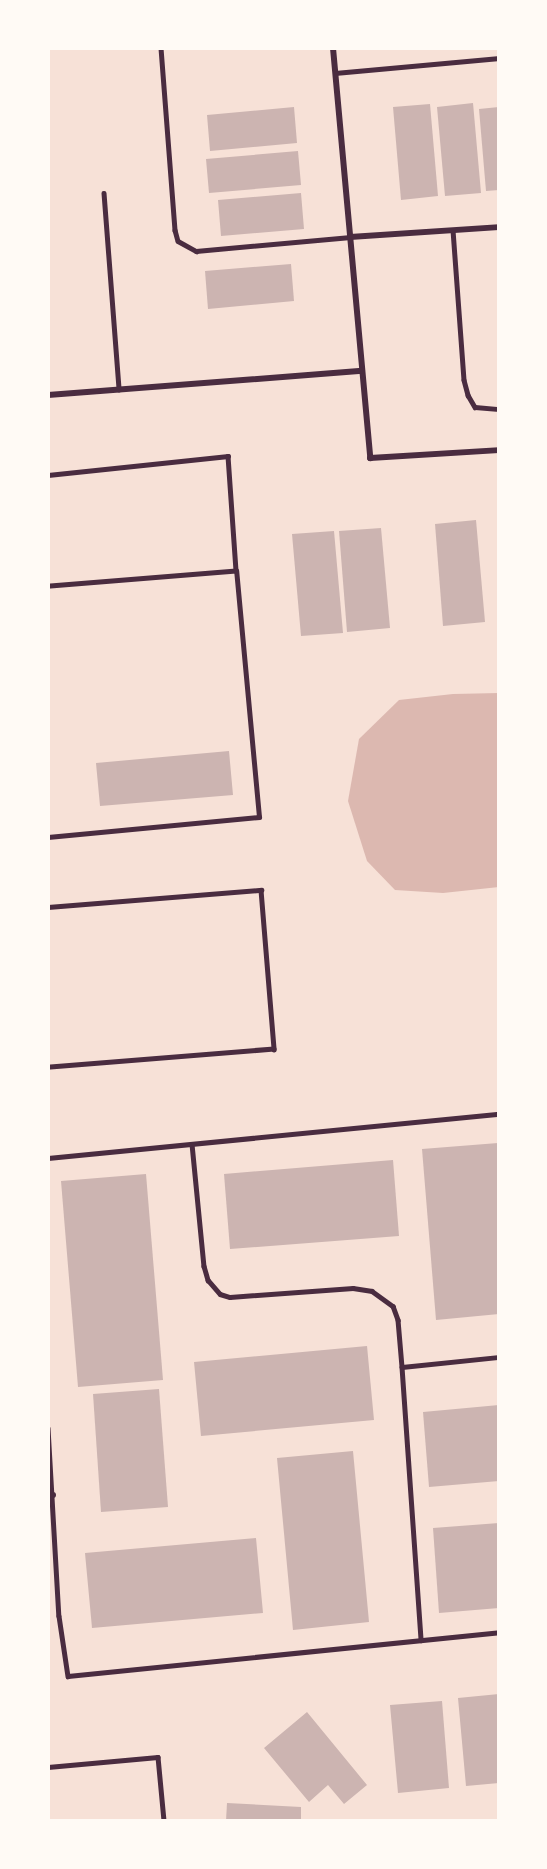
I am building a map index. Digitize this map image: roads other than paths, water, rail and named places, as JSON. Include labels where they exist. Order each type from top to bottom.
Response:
[{"type":"street","points":[[333,48],[370,458],[499,450]]},
{"type":"street","points":[[350,237],[499,227]]},
{"type":"street","points":[[48,395],[362,371]]},
{"type":"lane","points":[[161,48],[175,230],[178,241],[196,251],[350,237]]},
{"type":"lane","points":[[335,73],[499,58]]},
{"type":"lane","points":[[104,193],[119,389]]},
{"type":"lane","points":[[453,230],[464,380],[468,395],[475,407],[499,409]]},
{"type":"lane","points":[[48,475],[228,456],[259,817],[48,837]]},
{"type":"lane","points":[[48,586],[236,570]]},
{"type":"lane","points":[[48,907],[261,890],[274,1049],[48,1067]]},
{"type":"lane","points":[[48,1158],[499,1114]]},
{"type":"lane","points":[[192,1144],[204,1266],[214,1289],[230,1297],[353,1288],[372,1291],[393,1306],[398,1320],[402,1366],[421,1640]]},
{"type":"lane","points":[[402,1366],[499,1357]]},
{"type":"lane","points":[[48,1428],[50,1495],[59,1616],[68,1676],[499,1632]]},
{"type":"lane","points":[[48,1767],[158,1757],[164,1821]]}]
